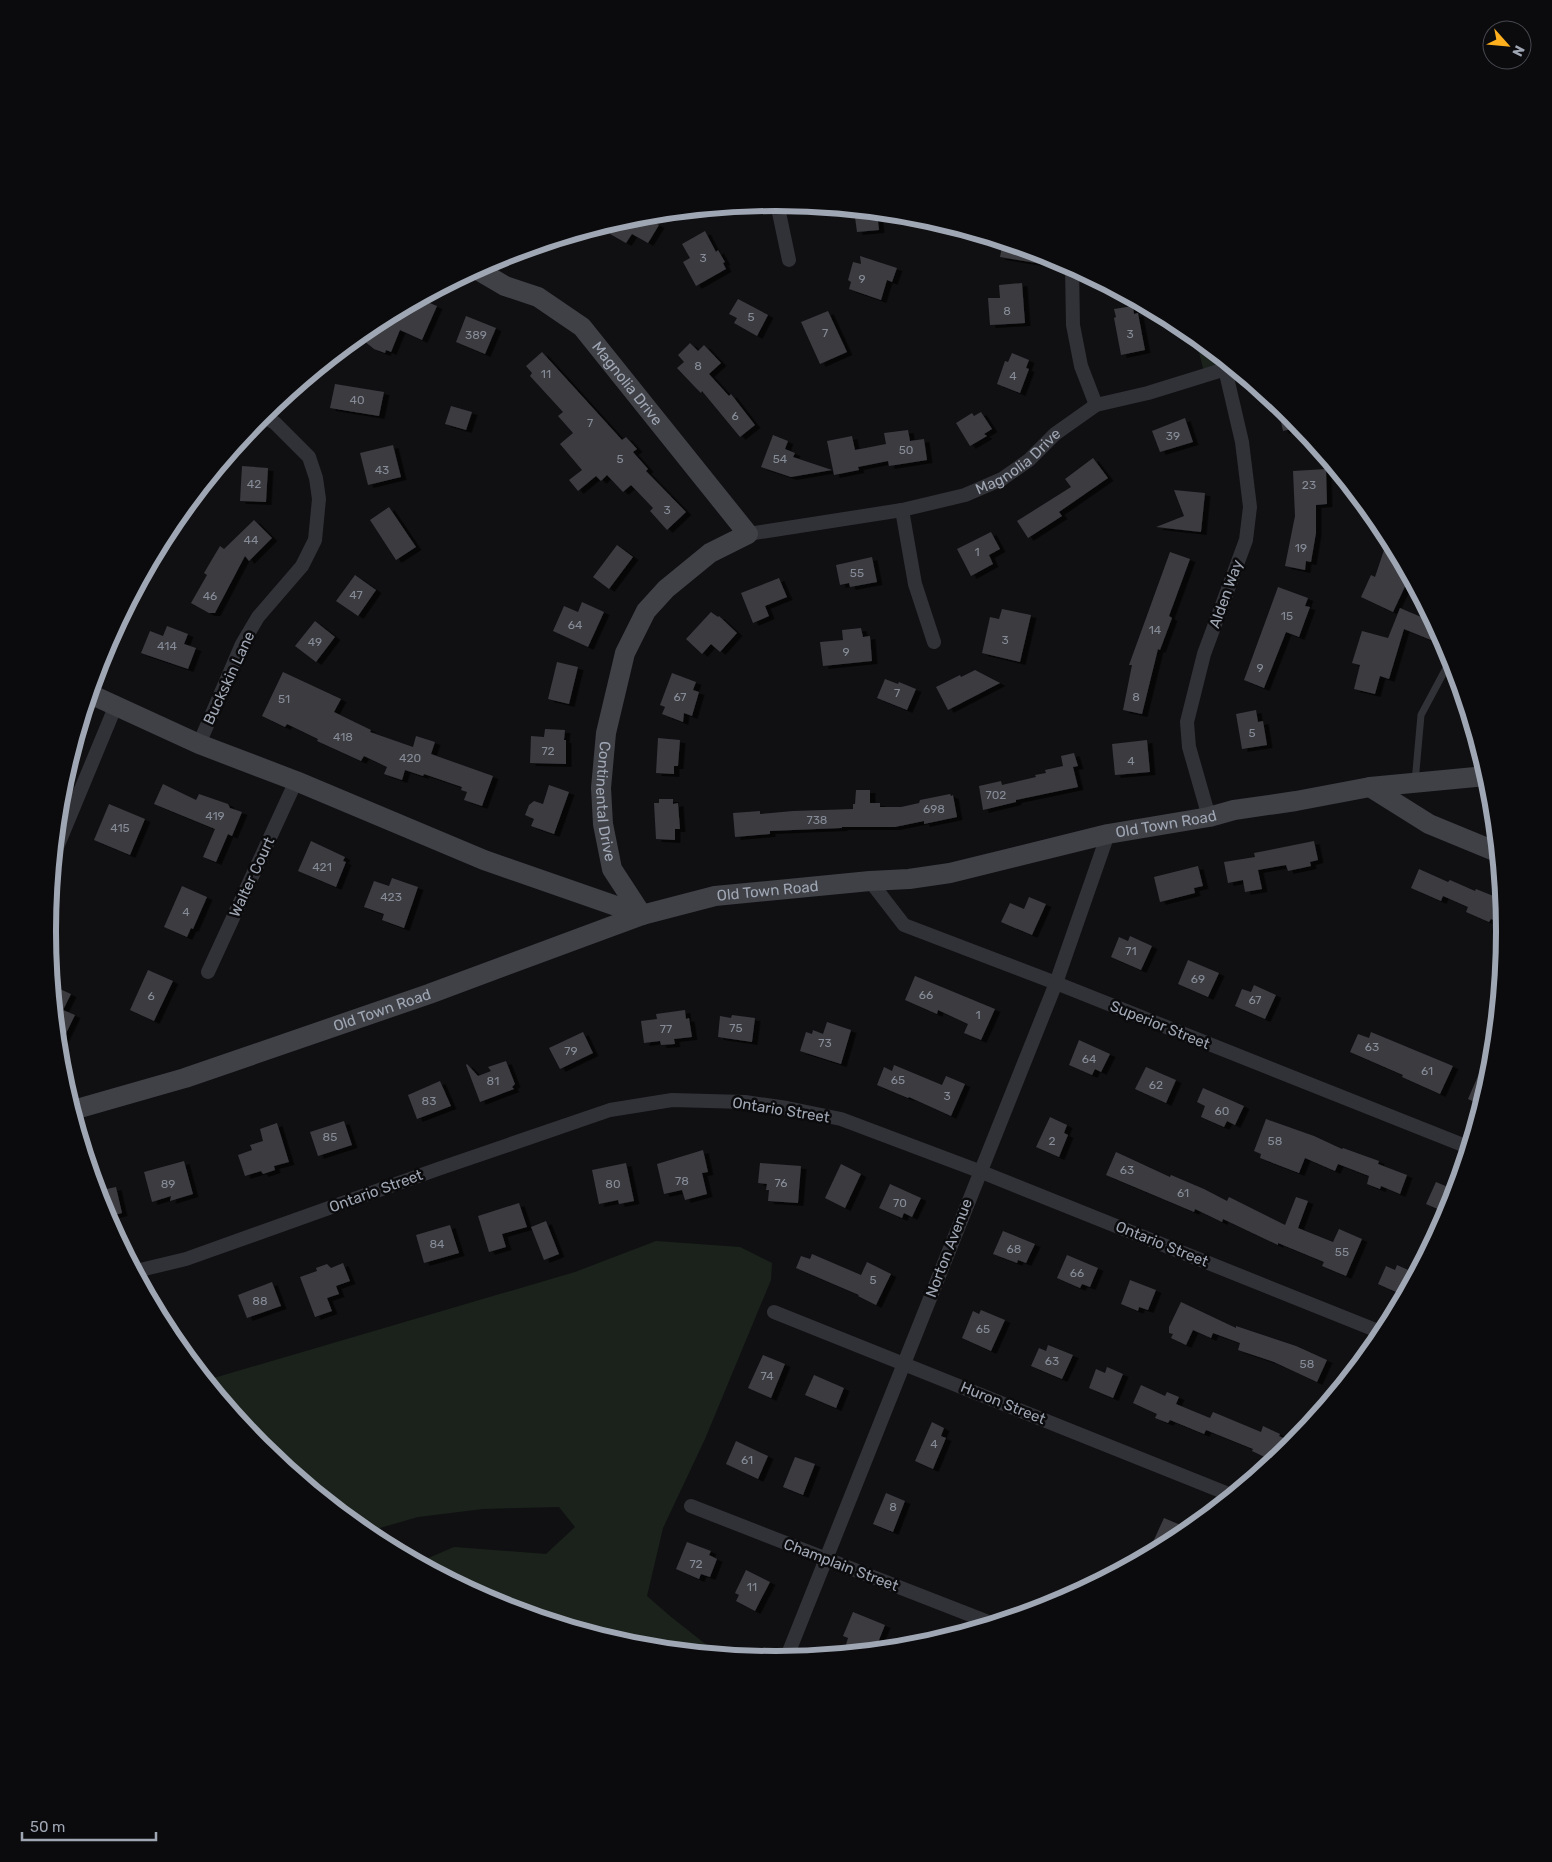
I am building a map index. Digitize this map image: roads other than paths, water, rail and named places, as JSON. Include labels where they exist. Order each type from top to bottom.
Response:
[{"type":"street","points":[[779,211],[789,260]]},
{"type":"street","name":"Magnolia Drive","points":[[484,274],[505,286],[538,297],[582,327],[748,534]]},
{"type":"street","points":[[1072,275],[1073,325],[1081,366],[1096,405],[1148,393],[1225,369]]},
{"type":"street","name":"Alden Way","points":[[1208,817],[1189,747],[1186,722],[1204,654],[1246,540],[1250,507],[1242,442],[1229,372]]},
{"type":"street","name":"Magnolia Drive","points":[[902,510],[965,495],[1002,479],[1029,460],[1055,434],[1096,405]]},
{"type":"street","name":"Buckskin Lane","points":[[199,744],[242,644],[258,617],[302,566],[315,540],[319,499],[316,478],[309,457],[270,420]]},
{"type":"street","points":[[902,510],[915,584],[934,642]]},
{"type":"street","name":"Continental Drive","points":[[642,915],[612,869],[603,824],[601,788],[606,733],[625,653],[646,612],[666,589],[710,553],[748,534],[902,510]]},
{"type":"street","points":[[96,696],[199,744],[296,781],[484,860],[642,915]]},
{"type":"street","points":[[63,834],[116,704]]},
{"type":"street","name":"Old Town Road","points":[[79,1108],[185,1078],[429,994],[642,915],[714,896],[908,879],[950,873],[1108,834],[1208,817],[1234,810],[1370,787],[1479,777]]},
{"type":"street","name":"Walter Court","points":[[208,972],[296,781]]},
{"type":"street","points":[[1370,787],[1429,824],[1491,850]]},
{"type":"street","name":"Norton Avenue","points":[[789,1650],[979,1171],[1056,983],[1108,834]]},
{"type":"street","name":"Superior Street","points":[[870,881],[904,925],[1056,983],[1463,1145]]},
{"type":"street","name":"Ontario Street","points":[[141,1270],[186,1259],[610,1110],[672,1100],[745,1102],[841,1119],[979,1171],[1375,1329]]},
{"type":"street","name":"Huron Street","points":[[774,1312],[1226,1492]]},
{"type":"street","name":"Champlain Street","points":[[691,1506],[983,1620]]},
{"type":"lane","points":[[1415,782],[1421,715],[1446,669]]}]
